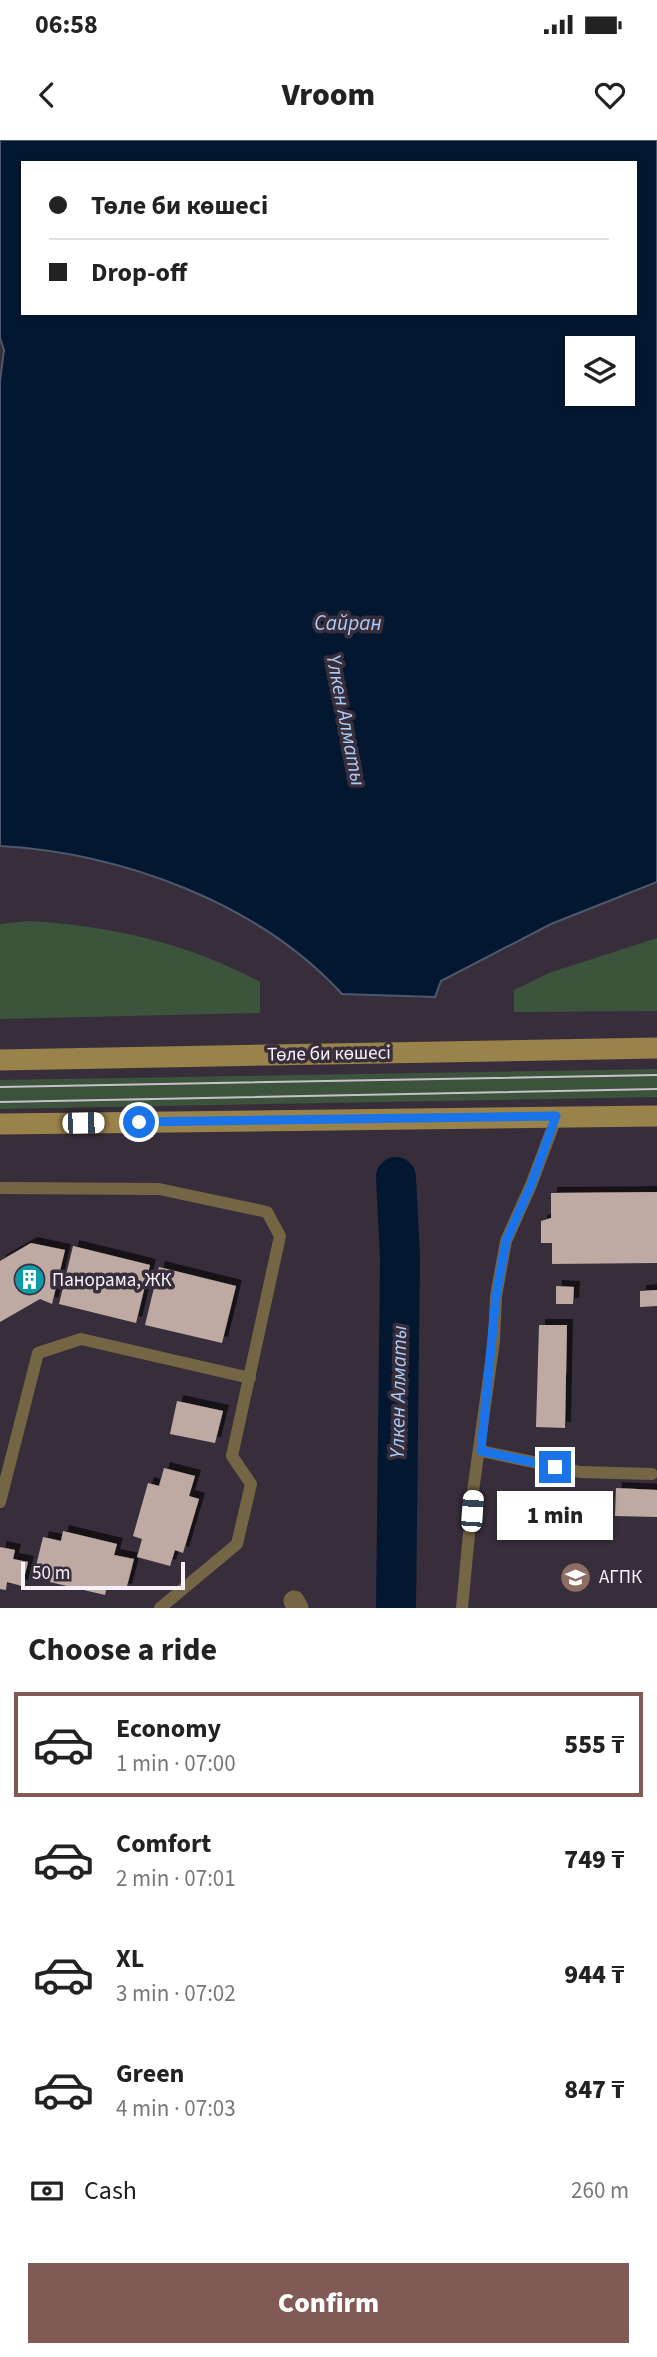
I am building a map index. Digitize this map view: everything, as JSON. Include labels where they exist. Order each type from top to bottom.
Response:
[{"type":"main road","name":"Төле би көшесі","points":[[0,1060],[657,1048]]},
{"type":"main road","points":[[0,1124],[657,1116]]},
{"type":"lane","points":[[462,1608],[496,1296],[506,1241],[531,1185],[556,1116]]},
{"type":"lane","points":[[0,1188],[159,1189],[267,1212],[280,1236],[232,1456],[251,1484],[237,1544],[160,1608]]},
{"type":"lane","points":[[0,1502],[38,1353],[80,1339],[250,1378]]},
{"type":"lane","points":[[481,1451],[580,1472],[652,1474]]},
{"type":"green space","points":[[30,921],[120,932],[177,947],[233,968],[260,982],[260,1013],[0,1019],[0,924]]},
{"type":"green space","points":[[657,938],[657,1011],[514,1012],[514,990],[549,973]]},
{"type":"green space","points":[[657,1069],[657,1097],[0,1109],[0,1080]]},
{"type":"water","name":"Сайран","points":[[0,140],[657,140],[657,882],[551,924],[441,981],[435,997],[342,994],[308,962],[271,933],[186,888],[93,859],[0,846],[0,381],[4,350],[0,338]]},
{"type":"building","points":[[657,1192],[657,1263],[552,1264],[552,1243],[541,1243],[541,1221],[551,1218],[551,1193]]},
{"type":"building","name":"Панорама, ЖК","points":[[31,1243],[65,1250],[52,1304],[40,1299],[0,1322],[0,1261]]},
{"type":"building","points":[[73,1246],[150,1265],[136,1323],[59,1304]]},
{"type":"building","points":[[159,1267],[236,1286],[222,1343],[145,1325]]},
{"type":"building","points":[[556,1286],[574,1287],[573,1304],[556,1304]]},
{"type":"building","points":[[657,1290],[657,1306],[640,1307],[640,1291]]},
{"type":"building","points":[[539,1325],[567,1325],[565,1428],[536,1427]]},
{"type":"building","points":[[177,1401],[223,1411],[215,1443],[170,1434]]},
{"type":"building","points":[[164,1468],[195,1476],[189,1496],[199,1499],[183,1553],[175,1550],[170,1566],[137,1557],[142,1539],[133,1536],[148,1483],[159,1486]]},
{"type":"building","points":[[616,1488],[657,1490],[657,1517],[615,1516]]},
{"type":"building","points":[[63,1531],[117,1544],[114,1555],[134,1559],[126,1590],[107,1586],[105,1595],[50,1582],[52,1574],[35,1570],[43,1537],[61,1541]]},
{"type":"building","points":[[0,1547],[15,1550],[13,1559],[28,1562],[22,1586],[7,1582],[6,1590],[0,1589]]},
{"type":"waterway","name":"Үлкен Алматы","points":[[396,1177],[400,1258],[396,1608]]},
{"type":"tram line","points":[[0,1087],[657,1075]]},
{"type":"tram line","points":[[0,1102],[657,1089]]},
{"type":"place","name":"Панорама, ЖК","points":[[29,1280]]},
{"type":"place","name":"АГПК","points":[[576,1577]]},
{"type":"route","points":[[139,1122],[556,1116],[548,1143],[506,1241],[496,1296],[494,1341],[481,1451],[555,1467]]}]
